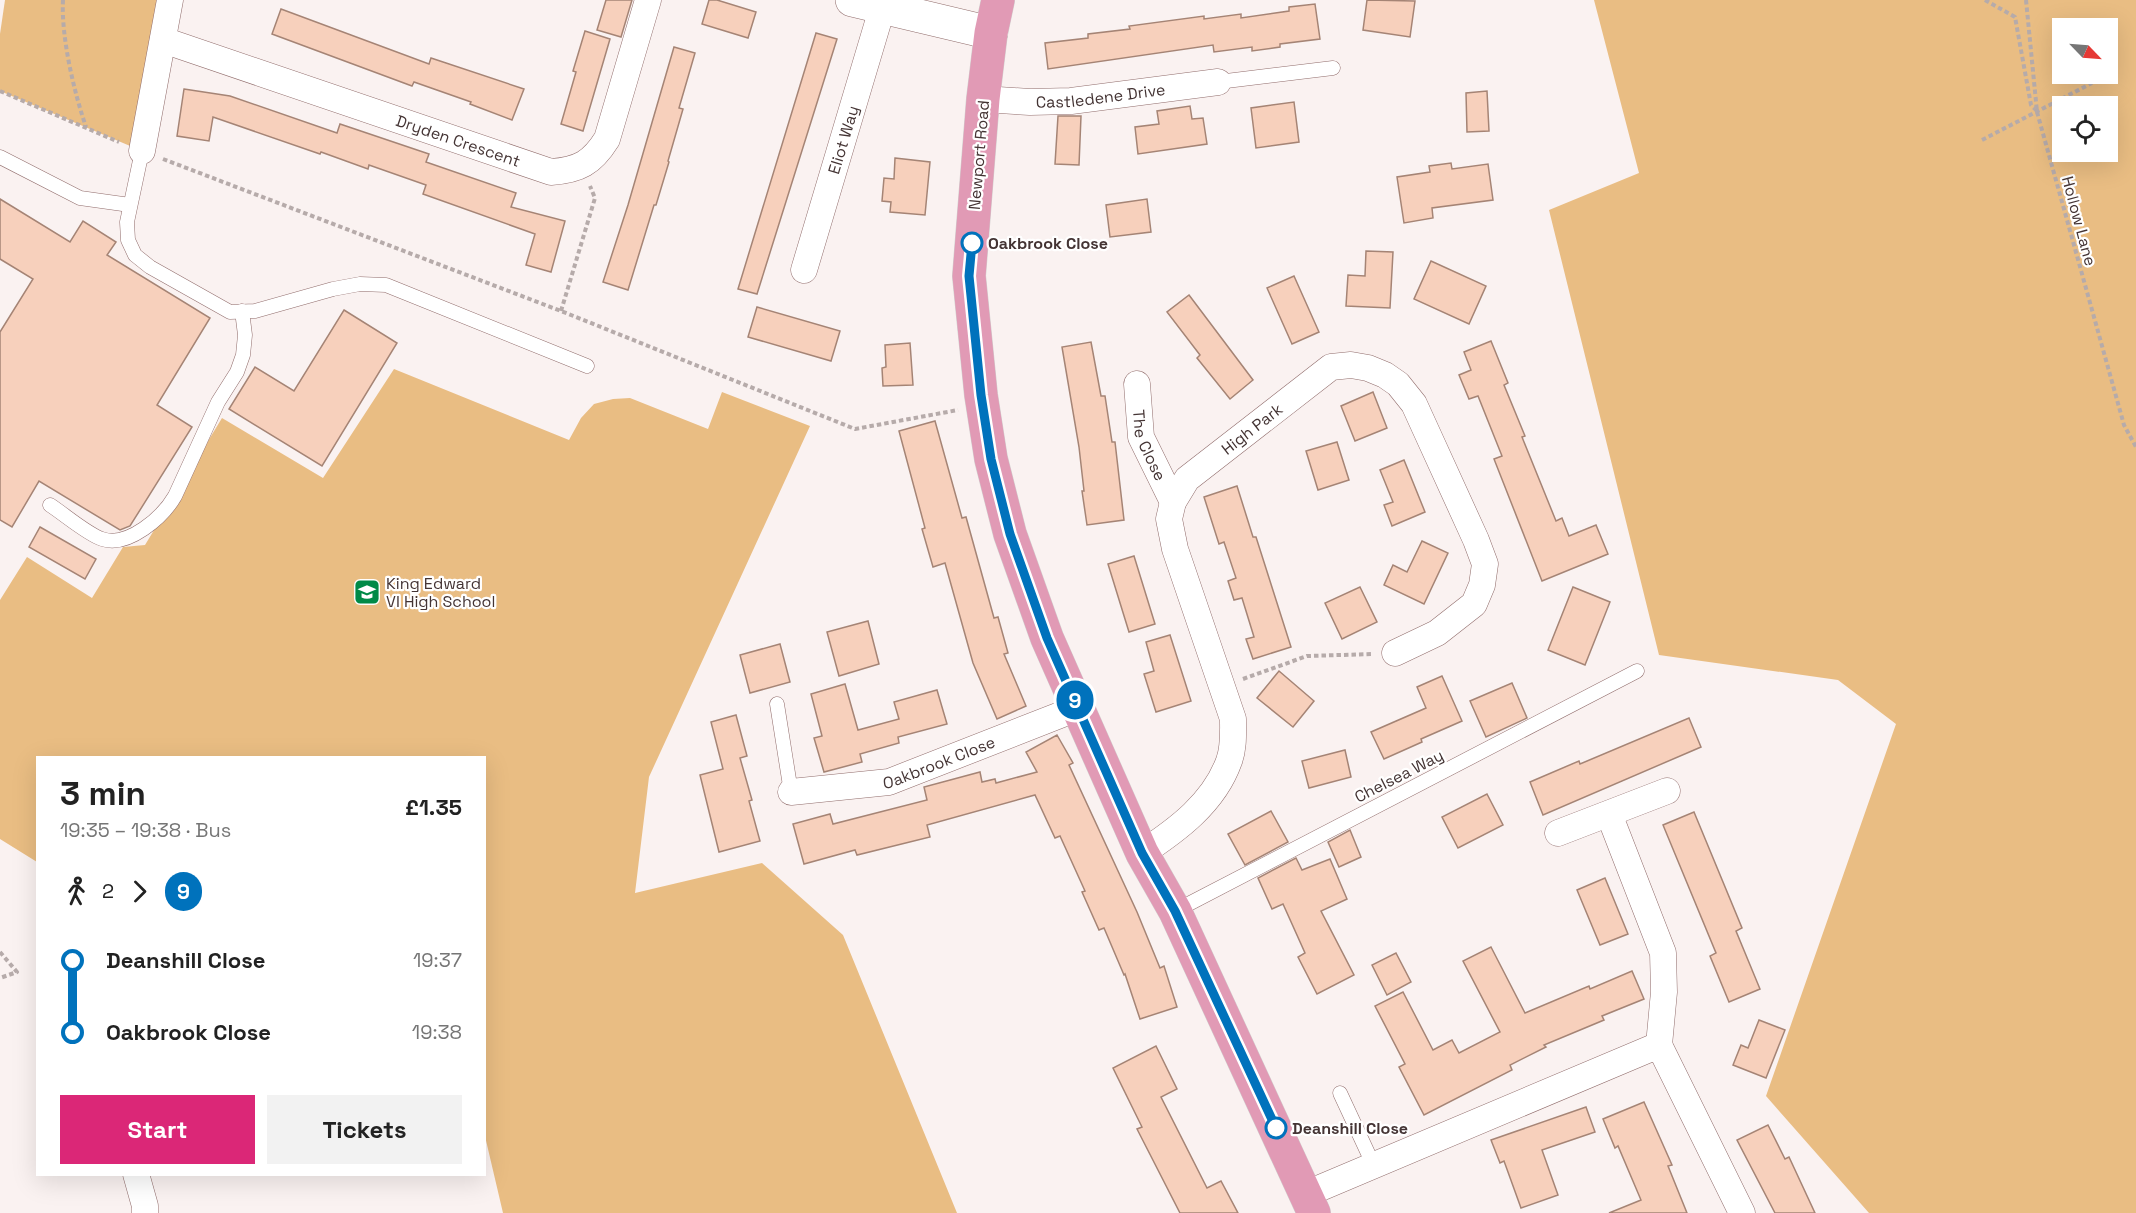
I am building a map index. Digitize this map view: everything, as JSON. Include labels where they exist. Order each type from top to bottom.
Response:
[{"type":"highway","name":"Newport Road","points":[[998,0],[991,33],[983,99],[969,276],[981,395],[991,459],[1010,534],[1047,638],[1142,853],[1175,911],[1310,1203]]},
{"type":"street","points":[[142,151],[170,0]]},
{"type":"street","points":[[583,165],[599,152],[608,139],[648,0]]},
{"type":"street","points":[[862,3],[991,33]]},
{"type":"street","name":"Eliot Way","points":[[804,270],[862,3]]},
{"type":"street","name":"Dryden Crescent","points":[[163,40],[551,172],[570,171],[583,165]]},
{"type":"street","name":"Castledene Drive","points":[[983,99],[1030,102],[1071,101],[1218,82]]},
{"type":"street","name":"High Park","points":[[1142,853],[1174,832],[1200,808],[1215,789],[1230,760],[1233,740],[1233,719],[1175,549],[1169,519],[1173,502],[1186,479],[1331,367],[1351,365],[1368,368],[1385,375],[1398,384],[1414,404],[1485,564],[1482,585],[1474,604],[1437,633],[1395,654]]},
{"type":"street","name":"The Close","points":[[1137,384],[1141,437],[1173,502]]},
{"type":"street","name":"Oakbrook Close","points":[[791,792],[889,782],[1078,708]]},
{"type":"street","points":[[1558,833],[1667,791]]},
{"type":"street","points":[[1609,814],[1664,953],[1664,992],[1659,1045],[1742,1213]]},
{"type":"street","points":[[1310,1203],[1373,1164],[1659,1045]]},
{"type":"street","points":[[137,1176],[145,1213]]},
{"type":"lane","points":[[1218,82],[1333,68]]},
{"type":"lane","points":[[142,151],[127,222],[128,240],[135,255],[150,267],[230,312],[255,311],[342,287],[360,284],[386,285],[587,366]]},
{"type":"lane","points":[[0,157],[80,198],[130,206]]},
{"type":"lane","points":[[50,505],[100,538],[114,541],[137,532],[156,520],[168,508],[218,402],[237,372],[243,355],[245,335],[242,311]]},
{"type":"lane","name":"Chelsea Way","points":[[1175,911],[1637,671]]},
{"type":"lane","points":[[777,704],[791,792]]},
{"type":"lane","points":[[1340,1093],[1373,1164]]},
{"type":"path","points":[[63,0],[71,73],[85,127],[88,129]]},
{"type":"path","points":[[1985,0],[2015,17],[2031,105],[2037,112]]},
{"type":"path","name":"Hollow Lane","points":[[2026,0],[2037,112],[2124,425],[2136,447]]},
{"type":"path","points":[[1982,140],[2090,84]]},
{"type":"path","points":[[0,91],[142,151],[561,311],[855,429],[965,408]]},
{"type":"path","points":[[561,311],[595,198],[583,165]]},
{"type":"path","points":[[1233,719],[1240,681],[1307,656],[1395,654]]},
{"type":"path","points":[[0,952],[17,972],[0,978]]},
{"type":"shaded area","points":[[5,0],[160,0],[142,151],[0,91],[0,34]]},
{"type":"shaded area","points":[[1594,0],[2136,0],[2136,1213],[1869,1213],[1766,1096],[1896,724],[1838,680],[1659,655],[1549,210],[1639,173]]},
{"type":"shaded area","name":"King Edward VI High School","points":[[394,369],[569,440],[581,418],[594,404],[613,399],[630,398],[708,429],[722,392],[810,426],[649,777],[635,893],[762,863],[843,935],[957,1213],[503,1213],[486,1141],[486,756],[36,756],[36,861],[0,839],[0,600],[27,557],[92,598],[123,547],[145,545],[222,418],[323,478]]},
{"type":"building","points":[[606,0],[632,0],[621,37],[597,30]]},
{"type":"building","points":[[709,0],[717,0],[756,12],[748,38],[702,24]]},
{"type":"building","points":[[1367,0],[1415,1],[1410,37],[1363,30]]},
{"type":"building","points":[[1315,4],[1320,39],[1280,44],[1280,47],[1252,51],[1252,47],[1214,52],[1213,45],[1048,69],[1045,43],[1088,38],[1088,34],[1130,29],[1129,26],[1204,16],[1204,19],[1241,14],[1241,18],[1289,11],[1289,7]]},
{"type":"building","points":[[281,9],[429,64],[431,58],[524,89],[512,120],[470,104],[471,102],[414,82],[412,86],[272,34]]},
{"type":"building","points":[[585,31],[610,39],[583,131],[561,124]]},
{"type":"building","points":[[816,33],[837,39],[757,294],[738,289]]},
{"type":"building","points":[[674,47],[695,53],[679,108],[683,109],[669,162],[628,290],[603,282]]},
{"type":"building","points":[[184,89],[230,96],[337,133],[340,124],[429,154],[426,162],[516,193],[511,207],[565,221],[551,272],[526,265],[535,234],[423,194],[426,185],[369,165],[368,169],[321,152],[320,154],[213,117],[209,141],[177,136]]},
{"type":"building","points":[[1487,91],[1489,131],[1467,132],[1466,93]]},
{"type":"building","points":[[1294,102],[1299,142],[1256,148],[1251,108]]},
{"type":"building","points":[[1190,106],[1192,119],[1203,118],[1207,144],[1138,154],[1135,127],[1159,124],[1157,111]]},
{"type":"building","points":[[1058,116],[1081,116],[1079,165],[1055,164]]},
{"type":"building","points":[[895,158],[930,162],[925,215],[890,212],[891,202],[882,201],[884,178],[894,179]]},
{"type":"building","points":[[1451,163],[1452,169],[1488,164],[1493,200],[1432,208],[1433,218],[1404,223],[1397,177],[1430,172],[1429,166]]},
{"type":"building","points":[[0,199],[70,242],[83,221],[116,242],[107,255],[210,318],[157,405],[192,427],[130,526],[120,530],[39,481],[12,527],[0,520],[0,332],[33,279],[0,259]]},
{"type":"building","points":[[1147,199],[1151,232],[1110,237],[1106,205]]},
{"type":"building","points":[[1366,251],[1393,252],[1390,308],[1346,306],[1348,275],[1365,276]]},
{"type":"building","points":[[1431,261],[1486,286],[1469,324],[1414,299]]},
{"type":"building","points":[[1294,276],[1319,332],[1292,344],[1267,288]]},
{"type":"building","points":[[1189,295],[1253,380],[1230,399],[1197,358],[1200,355],[1167,312]]},
{"type":"building","points":[[757,307],[840,331],[831,361],[748,337]]},
{"type":"building","points":[[344,310],[397,343],[322,466],[229,409],[255,367],[294,391]]},
{"type":"building","points":[[1491,341],[1508,383],[1504,385],[1525,436],[1522,437],[1556,521],[1562,518],[1569,536],[1596,525],[1608,554],[1542,581],[1494,459],[1502,456],[1478,396],[1469,399],[1459,375],[1471,370],[1464,352]]},
{"type":"building","points":[[1091,342],[1101,396],[1105,396],[1112,442],[1115,442],[1124,520],[1087,525],[1079,447],[1062,347]]},
{"type":"building","points":[[910,343],[913,385],[883,386],[882,368],[886,367],[885,345]]},
{"type":"building","points":[[1373,392],[1387,428],[1355,441],[1341,406]]},
{"type":"building","points":[[935,421],[962,518],[966,517],[994,618],[998,617],[1008,653],[1004,654],[1026,706],[997,719],[973,663],[945,563],[933,567],[899,431]]},
{"type":"building","points":[[1337,442],[1349,480],[1318,490],[1306,451]]},
{"type":"building","points":[[1404,460],[1425,512],[1392,526],[1384,505],[1393,502],[1380,470]]},
{"type":"building","points":[[1237,486],[1291,647],[1253,659],[1246,639],[1254,637],[1242,598],[1234,600],[1228,581],[1236,578],[1224,542],[1219,544],[1204,497]]},
{"type":"building","points":[[40,527],[96,559],[85,579],[29,547]]},
{"type":"building","points":[[1422,541],[1448,553],[1424,604],[1384,585],[1393,565],[1407,572]]},
{"type":"building","points":[[1134,556],[1155,624],[1129,632],[1108,564]]},
{"type":"building","points":[[1360,587],[1377,622],[1342,639],[1325,603]]},
{"type":"building","points":[[1573,587],[1610,602],[1585,665],[1548,650]]},
{"type":"building","points":[[868,621],[879,664],[839,676],[827,632]]},
{"type":"building","points":[[1170,635],[1191,701],[1156,712],[1144,674],[1154,671],[1146,642]]},
{"type":"building","points":[[780,644],[790,682],[750,693],[740,655]]},
{"type":"building","points":[[1279,671],[1314,701],[1293,727],[1257,698]]},
{"type":"building","points":[[1442,676],[1462,721],[1384,759],[1371,732],[1426,708],[1417,687]]},
{"type":"building","points":[[1512,683],[1527,718],[1486,737],[1470,701]]},
{"type":"building","points":[[845,684],[858,730],[899,719],[894,702],[937,690],[947,724],[898,737],[899,743],[860,754],[862,762],[824,772],[814,738],[822,736],[811,694]]},
{"type":"building","points":[[736,715],[747,756],[740,758],[752,800],[749,801],[760,841],[719,852],[700,775],[723,769],[711,722]]},
{"type":"building","points":[[1689,718],[1701,747],[1543,815],[1530,782],[1579,761],[1580,764]]},
{"type":"building","points":[[1057,735],[1073,763],[1069,765],[1137,912],[1160,968],[1164,966],[1177,1007],[1140,1019],[1125,974],[1104,928],[1099,930],[1082,892],[1085,891],[1060,836],[1055,838],[1035,795],[927,825],[930,837],[857,855],[855,850],[804,864],[793,824],[830,814],[833,824],[927,800],[924,787],[980,772],[982,782],[995,779],[996,783],[1037,772],[1026,752]]},
{"type":"building","points":[[1345,750],[1351,777],[1309,788],[1302,761]]},
{"type":"building","points":[[1487,794],[1503,825],[1458,848],[1442,817]]},
{"type":"building","points":[[1271,811],[1288,842],[1245,865],[1228,834]]},
{"type":"building","points":[[1694,812],[1742,928],[1736,931],[1760,989],[1729,1002],[1710,956],[1716,953],[1663,825]]},
{"type":"building","points":[[1350,830],[1361,857],[1339,867],[1328,842]]},
{"type":"building","points":[[1296,858],[1302,870],[1330,859],[1347,899],[1321,911],[1354,975],[1317,994],[1298,957],[1305,953],[1283,904],[1272,909],[1258,878]]},
{"type":"building","points":[[1605,878],[1628,934],[1600,945],[1577,890]]},
{"type":"building","points":[[1491,947],[1525,1013],[1632,971],[1644,999],[1602,1016],[1604,1020],[1544,1045],[1546,1047],[1510,1065],[1512,1070],[1424,1115],[1399,1067],[1405,1064],[1375,1006],[1403,992],[1433,1050],[1452,1040],[1459,1053],[1500,1032],[1463,961]]},
{"type":"building","points":[[1396,953],[1411,982],[1387,995],[1372,965]]},
{"type":"building","points":[[1759,1020],[1785,1030],[1766,1078],[1733,1065],[1741,1045],[1748,1048]]},
{"type":"building","points":[[1156,1046],[1177,1089],[1161,1097],[1207,1188],[1221,1181],[1238,1213],[1180,1213],[1137,1129],[1142,1127],[1113,1068]]},
{"type":"building","points":[[1644,1102],[1672,1165],[1668,1166],[1687,1213],[1609,1213],[1641,1200],[1618,1146],[1615,1148],[1603,1119]]},
{"type":"building","points":[[1586,1107],[1595,1132],[1542,1150],[1558,1195],[1521,1208],[1504,1161],[1500,1163],[1491,1140]]},
{"type":"building","points":[[1768,1125],[1785,1159],[1789,1157],[1815,1213],[1775,1213],[1737,1140]]},
{"type":"bus line","name":"9","points":[[972,243],[969,276],[981,395],[991,459],[1010,534],[1047,638],[1142,853],[1175,911],[1276,1128]]},
{"type":"place","name":"Oakbrook Close","points":[[972,243]]},
{"type":"place","name":"King Edward VI High School","points":[[367,592]]},
{"type":"place","name":"Deanshill Close","points":[[1276,1128]]}]
